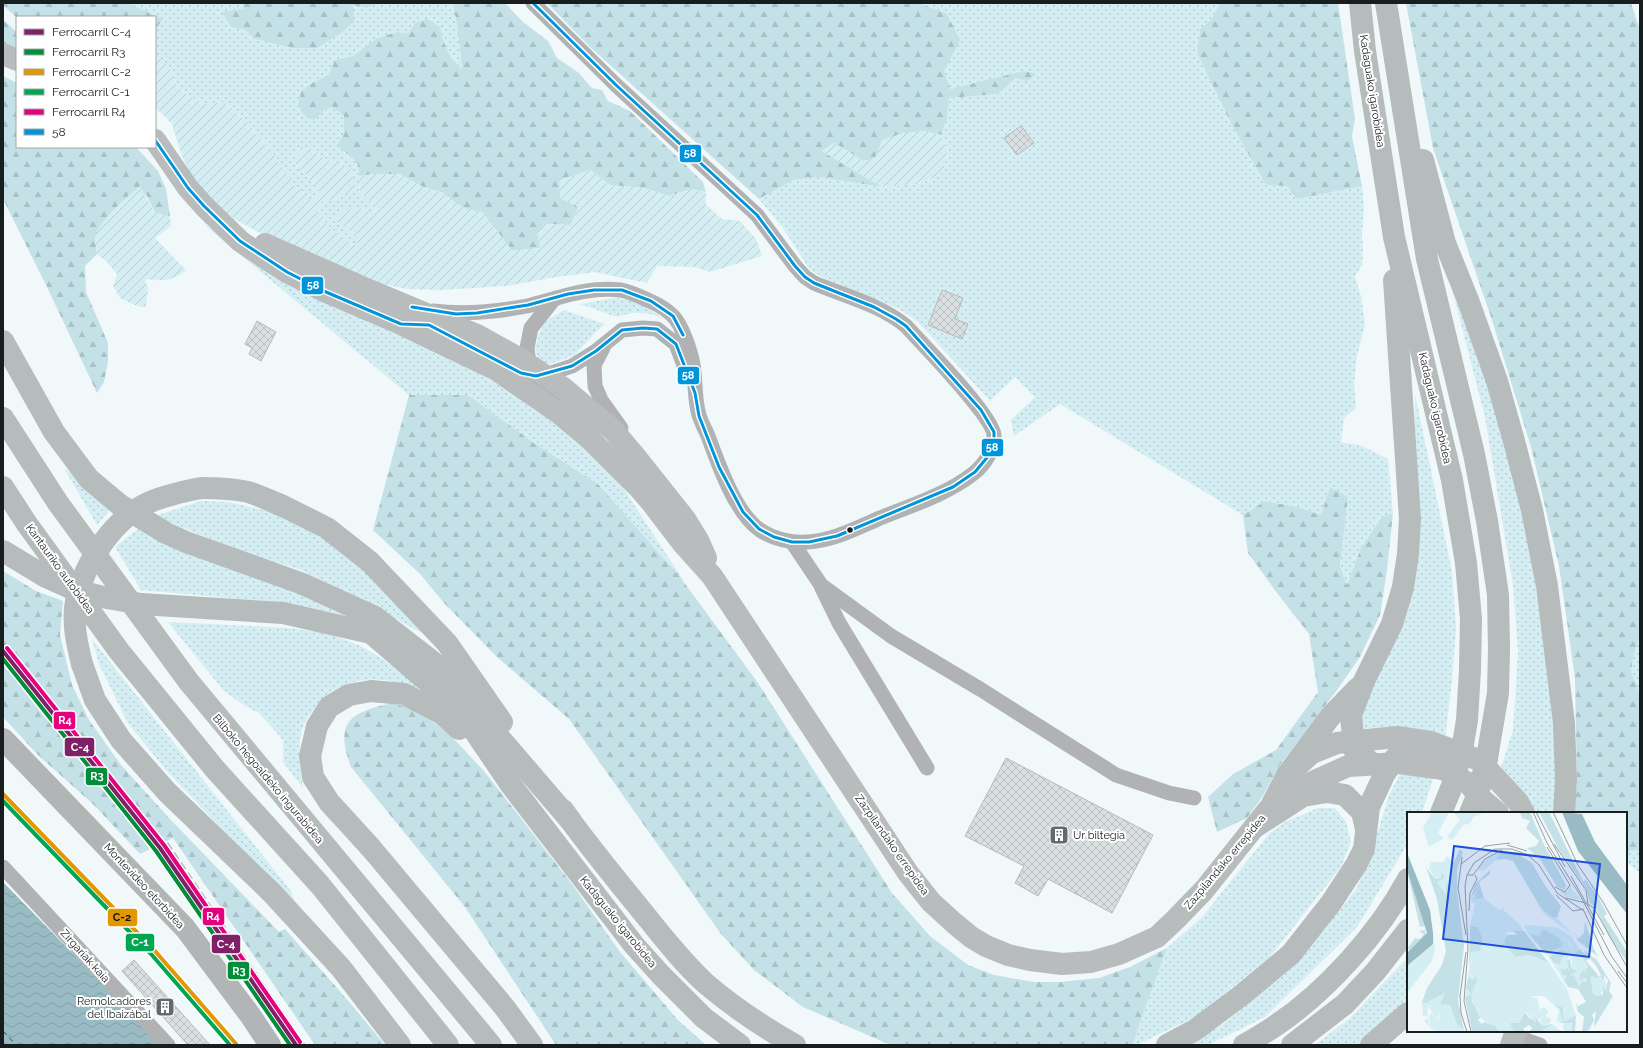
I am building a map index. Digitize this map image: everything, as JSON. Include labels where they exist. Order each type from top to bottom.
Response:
[{"type":"highway","name":"Kadaguako igarobidea","points":[[1360,3],[1365,51],[1394,237],[1452,480],[1466,563],[1471,619],[1467,720],[1455,749],[1452,786],[1441,812]]},
{"type":"highway","points":[[1386,3],[1426,259],[1474,454],[1487,521],[1498,595],[1498,693],[1487,758],[1478,794],[1487,810]]},
{"type":"highway","points":[[1398,83],[1424,164],[1446,243],[1497,381],[1532,510],[1547,586],[1564,723],[1566,780],[1564,812]]},
{"type":"highway","points":[[1382,764],[1354,749],[1351,715],[1364,681],[1392,624],[1403,587],[1408,547],[1410,519],[1394,279],[1394,237]]},
{"type":"highway","points":[[3,341],[54,432],[89,479],[120,505],[166,533],[186,542],[303,584],[375,617],[438,666],[571,821]]},
{"type":"highway","name":"Bilboko hegoaldeko ingurabidea","points":[[5,419],[58,503],[189,682],[491,1045]]},
{"type":"highway","name":"Kantauriko autobidea","points":[[3,487],[27,524],[119,650],[214,768],[320,885],[448,1045]]},
{"type":"highway","points":[[400,1045],[341,968],[277,899],[167,792],[121,740],[95,700],[82,664],[76,639],[74,617],[76,601],[90,560],[109,535],[129,515],[149,502],[169,495],[202,488],[243,491],[283,506],[326,528],[370,562],[447,643],[571,821],[593,851],[654,926],[705,983],[756,1023],[795,1045]]},
{"type":"highway","points":[[3,551],[46,578],[75,590],[108,598],[142,604],[284,613],[371,633],[436,689],[471,726],[511,786]]},
{"type":"highway","points":[[1287,775],[1330,717],[1364,681]]},
{"type":"highway","points":[[511,786],[471,739],[441,713],[404,694],[371,691],[349,695],[329,707],[317,726],[310,756],[313,777],[329,802],[372,848],[505,1008],[532,1045]]},
{"type":"highway","points":[[1382,764],[1418,747],[1455,749]]},
{"type":"highway","points":[[1166,1045],[1195,1030],[1243,994],[1290,954],[1331,903],[1356,865],[1364,849],[1369,807],[1384,775],[1382,764]]},
{"type":"highway","name":"Kadaguako igarobidea","points":[[511,786],[634,945],[661,975],[704,1018],[740,1045]]},
{"type":"highway","points":[[1255,827],[1303,796],[1327,792],[1345,795],[1362,812],[1366,829]]},
{"type":"highway","points":[[1244,1045],[1276,1026],[1299,1008],[1342,968],[1374,930],[1398,897],[1407,882]]},
{"type":"highway","points":[[1292,1045],[1344,1004],[1375,972],[1407,931]]},
{"type":"highway","points":[[1371,1045],[1407,1014]]},
{"type":"main road","name":"Montevideo etorbidea","points":[[3,739],[185,928],[250,1015],[270,1045]]},
{"type":"street","points":[[408,316],[477,313],[521,307],[568,294],[594,290],[622,290],[651,301],[673,316],[689,348],[693,366],[695,393],[699,416],[719,468],[743,512],[759,529],[774,537],[792,542],[809,542],[837,536],[953,487],[975,472],[990,454],[994,442],[994,432],[990,423],[981,410],[906,326],[898,319],[884,311],[814,283],[805,277],[757,215],[616,85],[533,3]]},
{"type":"street","points":[[3,54],[16,60]]},
{"type":"street","points":[[156,141],[188,188],[204,206],[240,241],[288,272],[326,292],[480,336],[562,387],[613,430],[654,479],[698,540],[712,576]]},
{"type":"street","points":[[554,299],[531,328],[527,348],[536,372],[545,388],[594,428],[602,450]]},
{"type":"street","points":[[408,316],[495,369],[559,413],[602,450],[652,503],[684,545],[712,576]]},
{"type":"street","points":[[536,372],[572,366],[605,344],[622,330],[643,328],[658,329],[676,344],[695,393]]},
{"type":"street","points":[[605,344],[594,365],[595,386],[601,400],[632,441],[654,479]]},
{"type":"street","points":[[792,542],[820,585],[839,623],[927,768]]},
{"type":"street","name":"Zazpilandako errepidea","points":[[712,576],[908,873],[931,902],[971,937],[986,946],[1008,955],[1030,960],[1062,964],[1090,962],[1119,954],[1157,937],[1204,890],[1255,827],[1271,806],[1287,775],[1312,753],[1337,743],[1397,737],[1432,742],[1455,749],[1479,760],[1518,802],[1523,812]]},
{"type":"street","points":[[820,585],[891,636],[987,693],[1116,775],[1169,792],[1194,798]]},
{"type":"street","name":"Zazpilandako errepidea","points":[[1271,806],[1288,793],[1348,766],[1399,763],[1443,769],[1468,783],[1487,810]]},
{"type":"street","name":"Zirgariak kaia","points":[[3,867],[168,1045]]},
{"type":"street","points":[[1514,1038],[1540,1045]]},
{"type":"shaded area","points":[[127,3],[244,3],[243,9],[231,27],[245,30],[256,39],[353,5],[367,8],[377,3],[456,3],[453,5],[457,24],[462,70],[447,50],[440,27],[415,23],[409,33],[397,32],[377,38],[353,56],[335,60],[329,75],[314,82],[315,120],[324,110],[333,107],[344,116],[344,153],[358,164],[360,193],[373,204],[377,213],[359,208],[334,221],[352,232],[359,248],[331,229],[318,213],[322,201],[340,198],[341,164],[328,161],[314,150],[293,161],[319,191],[314,203],[295,185],[275,156],[246,121],[225,102],[204,104],[189,96],[176,85],[170,67],[156,55],[156,28],[162,19]]},
{"type":"shaded area","points":[[919,3],[1218,3],[1219,5],[1211,20],[1200,29],[1197,53],[1232,125],[1266,185],[1287,186],[1297,199],[1362,186],[1364,208],[1362,265],[1355,276],[1361,296],[1365,324],[1357,356],[1354,385],[1356,408],[1344,418],[1341,442],[1362,446],[1388,459],[1393,513],[1380,517],[1361,548],[1347,585],[1340,566],[1348,497],[1330,488],[1321,515],[1298,507],[1265,501],[1243,515],[1060,404],[1014,436],[1011,420],[1035,397],[1015,377],[990,401],[918,322],[899,309],[824,278],[810,270],[783,228],[759,199],[794,180],[819,177],[882,187],[919,184],[943,173],[948,149],[941,135],[947,119],[949,98],[998,94],[1016,78],[1035,74],[986,81],[949,89],[944,71],[946,14]]},
{"type":"shaded area","points":[[156,55],[170,67],[176,85],[189,96],[204,104],[225,102],[246,121],[275,156],[295,185],[314,203],[319,191],[293,161],[302,147],[314,150],[328,161],[341,164],[353,170],[355,188],[340,198],[322,201],[318,213],[331,229],[358,247],[352,232],[334,221],[340,210],[359,208],[377,213],[373,204],[360,193],[359,176],[374,174],[399,174],[421,186],[443,193],[462,207],[483,213],[513,251],[540,248],[537,233],[544,224],[571,225],[578,207],[560,198],[559,180],[591,170],[610,185],[645,188],[669,196],[690,189],[706,192],[706,205],[722,219],[740,221],[756,239],[762,256],[710,272],[695,267],[657,266],[647,283],[595,272],[506,286],[441,290],[407,289],[372,282],[284,246],[236,220],[214,203],[193,179],[181,154],[172,124],[156,108]]},
{"type":"shaded area","points":[[922,131],[941,135],[948,149],[943,173],[919,184],[882,187],[822,151],[834,143],[864,161],[875,158],[882,140],[903,133]]},
{"type":"shaded area","points":[[140,186],[155,213],[170,216],[171,226],[155,238],[186,270],[176,277],[167,280],[145,279],[148,288],[146,307],[137,306],[120,298],[113,286],[117,274],[107,262],[97,254],[95,240],[97,232],[107,217]]},
{"type":"shaded area","points":[[202,223],[296,284],[451,354],[572,433],[609,466],[685,583],[598,484],[534,443],[468,395],[409,395]]},
{"type":"shaded area","points":[[1451,285],[1484,371],[1522,507],[1550,667],[1559,757],[1555,812],[1529,812],[1500,771],[1513,730],[1518,651],[1513,585],[1485,417]]},
{"type":"shaded area","points":[[615,298],[631,300],[648,306],[663,319],[646,313],[635,313],[617,317],[580,304]]},
{"type":"shaded area","points":[[564,310],[605,324],[575,355],[550,364],[545,364],[539,360],[535,349],[539,334],[543,325],[549,319]]},
{"type":"shaded area","points":[[1415,394],[1452,571],[1456,628],[1452,681],[1445,738],[1422,730],[1385,727],[1362,729],[1361,713],[1414,539]]},
{"type":"shaded area","points":[[64,468],[113,506],[97,525]]},
{"type":"shaded area","points":[[201,501],[228,502],[273,512],[309,529],[357,563],[425,635],[360,599],[301,570],[239,551],[155,516]]},
{"type":"shaded area","points":[[142,526],[358,618],[285,603],[141,590],[115,547]]},
{"type":"shaded area","points":[[168,622],[290,628],[330,634],[363,647],[398,669],[426,692],[386,680],[373,680],[348,684],[323,700],[305,722],[300,737],[299,752],[303,788],[283,762],[283,740],[259,713],[245,706],[224,691]]},
{"type":"shaded area","points":[[1640,634],[1640,694],[1631,672],[1633,658]]},
{"type":"shaded area","points":[[92,639],[290,890],[299,911],[165,769],[128,723],[99,664]]},
{"type":"shaded area","points":[[1400,774],[1434,776],[1422,812],[1407,812],[1407,845],[1357,927],[1265,1017],[1208,1045],[1189,1045],[1223,1024],[1296,964],[1357,888],[1373,848],[1389,795]]},
{"type":"shaded area","points":[[1318,808],[1335,808],[1346,822],[1351,842],[1341,867],[1269,958],[1195,1017],[1137,1045],[1132,1045],[1167,948],[1202,917],[1269,834],[1285,822]]},
{"type":"shaded area","points":[[1637,850],[1640,854],[1640,873],[1627,862],[1629,851]]},
{"type":"shaded area","points":[[1407,958],[1407,1004],[1359,1045],[1315,1045],[1351,1017]]},
{"type":"green space","points":[[3,3],[127,3],[163,19],[156,29],[156,16],[16,17],[3,5]]},
{"type":"green space","points":[[244,3],[377,3],[367,8],[353,5],[354,22],[344,31],[317,48],[294,48],[256,39],[245,30],[231,27],[222,12],[243,9]]},
{"type":"green space","points":[[456,3],[505,3],[523,22],[548,41],[557,58],[579,73],[592,88],[602,90],[608,101],[630,111],[703,182],[706,192],[690,189],[669,196],[644,188],[610,185],[590,170],[559,181],[578,207],[571,225],[544,224],[540,248],[512,251],[483,213],[462,208],[443,193],[421,186],[399,174],[374,174],[359,176],[358,164],[337,145],[344,134],[344,116],[333,107],[324,110],[315,120],[307,118],[298,106],[301,91],[314,82],[329,75],[335,60],[353,56],[377,38],[397,32],[409,33],[415,23],[427,19],[440,27],[447,50],[453,60],[462,69],[457,24],[453,5]]},
{"type":"green space","points":[[547,3],[919,3],[947,14],[960,40],[944,71],[950,89],[1024,71],[1036,74],[1027,81],[1016,78],[998,94],[949,98],[947,119],[941,135],[922,131],[875,158],[864,161],[834,143],[822,151],[882,187],[819,177],[794,180],[759,199],[591,48]]},
{"type":"green space","points":[[1218,3],[1338,3],[1355,119],[1352,136],[1362,186],[1297,199],[1287,186],[1266,185],[1232,125],[1197,53],[1200,29],[1211,20],[1219,5]]},
{"type":"green space","points":[[1406,3],[1631,3],[1640,30],[1640,634],[1633,658],[1631,672],[1640,694],[1640,854],[1637,850],[1629,851],[1627,862],[1627,812],[1574,812],[1577,785],[1575,678],[1559,566],[1531,447],[1492,320],[1433,148]]},
{"type":"green space","points":[[3,20],[16,31],[16,50],[3,43]]},
{"type":"green space","points":[[3,76],[16,82],[16,148],[137,148],[158,171],[166,189],[170,216],[155,213],[146,194],[95,237],[97,254],[85,266],[86,292],[108,343],[108,362],[104,382],[97,393],[46,285],[3,199]]},
{"type":"green space","points":[[409,395],[468,395],[534,443],[598,484],[680,577],[758,683],[892,893],[930,936],[968,965],[994,975],[1034,982],[1060,982],[1099,978],[1130,967],[1167,948],[1132,1045],[894,1045],[886,1043],[803,1007],[754,970],[721,934],[569,719],[498,658],[445,604],[420,574],[373,530]]},
{"type":"green space","points":[[1330,487],[1348,497],[1340,566],[1347,585],[1361,548],[1381,517],[1393,513],[1387,570],[1380,615],[1360,657],[1280,765],[1262,797],[1247,818],[1217,832],[1208,797],[1233,774],[1276,750],[1318,692],[1309,634],[1248,553],[1243,515],[1265,501],[1298,507],[1321,515]]},
{"type":"green space","points":[[3,571],[36,591],[63,601],[60,635],[72,685],[89,720],[121,765],[170,819],[279,932],[285,929],[385,1045],[315,1045],[173,838],[140,854],[94,805],[39,756],[3,717]]},
{"type":"green space","points":[[393,703],[421,712],[451,736],[484,771],[572,884],[620,952],[678,1020],[706,1045],[556,1045],[465,907],[351,767],[346,752],[344,739],[345,729],[356,715],[378,706]]},
{"type":"water","points":[[3,882],[122,1004],[159,1045],[3,1045]]},
{"type":"building","points":[[1021,126],[1034,143],[1017,155],[1004,138]]},
{"type":"building","points":[[942,290],[963,298],[955,319],[968,324],[962,339],[928,325]]},
{"type":"building","points":[[257,321],[276,332],[261,361],[249,354],[252,348],[245,344]]},
{"type":"building","name":"Ur biltegia","points":[[1006,758],[1153,835],[1112,913],[1048,879],[1038,896],[1015,883],[1024,866],[965,836]]},
{"type":"building","name":"Remolcadores del Ibaizábal","points":[[134,960],[210,1045],[188,1045],[122,971]]},
{"type":"ferry route","points":[[3,1031],[16,1045]]},
{"type":"railway","points":[[167,843],[304,1045]]},
{"type":"rail line","name":"R4","points":[[7,648],[164,845],[300,1042]]},
{"type":"rail line","name":"C-4","points":[[3,651],[160,848],[296,1045]]},
{"type":"rail line","name":"R3","points":[[3,659],[156,851],[290,1045]]},
{"type":"rail line","name":"C-2","points":[[3,794],[155,951],[237,1045]]},
{"type":"rail line","name":"C-1","points":[[3,801],[151,954],[230,1045]]},
{"type":"transit line","name":"58","points":[[156,141],[188,188],[204,206],[240,241],[287,272],[326,292],[401,324],[429,325],[521,373],[536,376],[572,366],[596,351],[622,330],[643,328],[657,329],[676,344],[695,393],[699,416],[719,467],[743,512],[759,529],[774,537],[792,542],[809,542],[837,536],[953,487],[975,472],[990,454],[994,442],[994,432],[981,410],[906,326],[874,307],[814,283],[805,277],[757,215],[616,85],[533,3]]},
{"type":"transit line","name":"58","points":[[412,307],[456,314],[477,313],[528,305],[568,294],[594,290],[622,290],[651,301],[673,316],[683,335]]},
{"type":"place","name":"Ur biltegia","points":[[1059,835]]},
{"type":"place","name":"Remolcadores del Ibaizábal","points":[[165,1007]]}]
